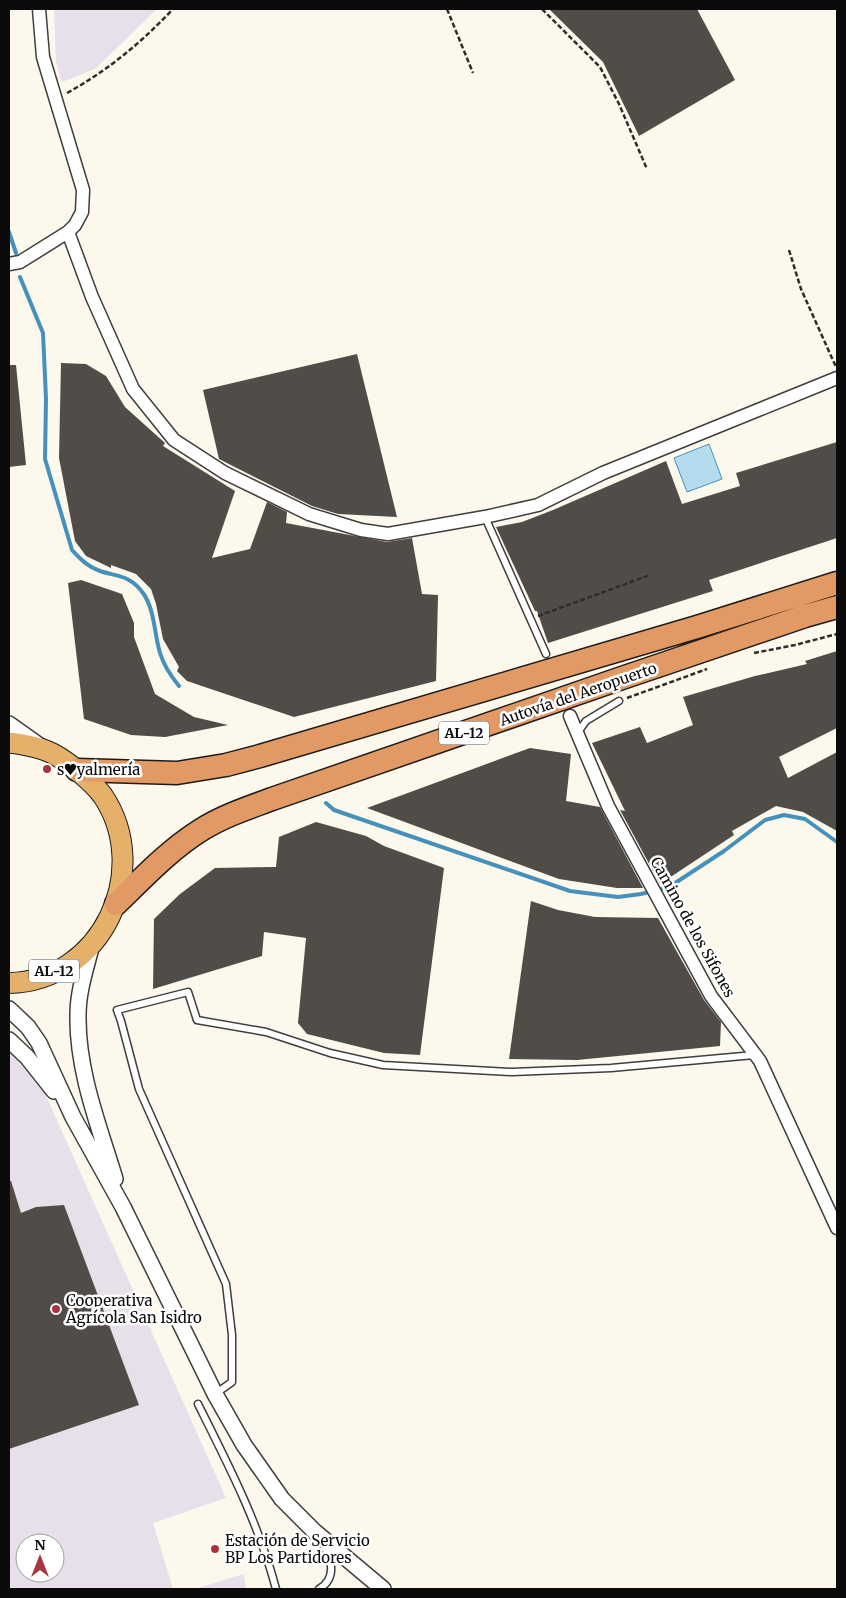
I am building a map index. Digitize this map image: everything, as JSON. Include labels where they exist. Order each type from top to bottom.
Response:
[{"type":"highway","name":"Autovía del Aeropuerto","points":[[78,770],[177,773],[243,761],[697,627],[837,583]]},
{"type":"highway","name":"Autovía del Aeropuerto","points":[[116,904],[168,854],[201,830],[226,817],[796,619],[837,608]]},
{"type":"highway","name":"AL-12","points":[[9,743],[48,751],[78,770],[102,795],[116,820],[122,848],[123,876],[116,904],[106,925],[92,944],[70,963],[45,976],[9,983]]},
{"type":"street","points":[[9,264],[20,262],[68,232],[75,225],[82,212],[83,190],[43,57],[39,9]]},
{"type":"street","points":[[68,232],[92,297],[133,389],[174,440],[224,473],[309,514],[361,530],[388,534],[485,517],[538,505],[603,473],[837,378]]},
{"type":"street","name":"Camino de los Sifones","points":[[570,716],[608,806],[711,996],[764,1070],[837,1228]]},
{"type":"street","points":[[9,724],[48,751]]},
{"type":"street","points":[[92,944],[80,989],[78,1015],[80,1045],[85,1078],[123,1207]]},
{"type":"street","points":[[9,1009],[28,1027],[39,1043],[73,1117],[123,1207],[215,1394],[244,1446],[282,1499],[315,1532],[383,1589]]},
{"type":"street","points":[[9,1040],[27,1057],[73,1117]]},
{"type":"lane","points":[[485,517],[546,654]]},
{"type":"lane","points":[[578,732],[586,721],[619,701]]},
{"type":"lane","points":[[215,1394],[232,1382],[232,1335],[226,1284],[139,1089],[117,1010],[188,992],[198,1020],[266,1032],[330,1053],[383,1065],[512,1072],[611,1068],[754,1054]]},
{"type":"lane","points":[[198,1404],[240,1488],[271,1568],[276,1589]]},
{"type":"lane","points":[[315,1532],[327,1551],[331,1562],[331,1574],[326,1585],[319,1589]]},
{"type":"path","points":[[56,99],[119,60],[152,31],[172,9]]},
{"type":"path","points":[[447,9],[473,72]]},
{"type":"path","points":[[542,9],[600,66],[619,104],[647,169]]},
{"type":"path","points":[[789,250],[802,289],[837,370]]},
{"type":"path","points":[[532,619],[650,575]]},
{"type":"path","points":[[753,653],[837,634]]},
{"type":"path","points":[[619,701],[712,668]]},
{"type":"shaded area","points":[[54,9],[157,9],[95,69],[62,82],[56,62]]},
{"type":"shaded area","points":[[9,1050],[34,1069],[226,1498],[153,1523],[173,1589],[9,1589]]},
{"type":"shaded area","points":[[244,1574],[246,1589],[195,1589]]},
{"type":"water","points":[[709,444],[722,479],[687,492],[674,458]]},
{"type":"building","points":[[549,9],[697,9],[735,80],[639,136],[603,62]]},
{"type":"building","points":[[357,354],[397,517],[338,514],[312,506],[219,459],[203,390]]},
{"type":"building","points":[[61,363],[86,364],[106,376],[125,407],[165,443],[163,446],[235,491],[212,558],[250,549],[267,502],[287,512],[286,523],[387,542],[412,538],[422,594],[438,595],[436,681],[294,717],[187,681],[177,671],[179,667],[163,639],[151,589],[136,574],[111,565],[111,568],[86,556],[75,541],[59,458]]},
{"type":"building","points":[[9,365],[16,365],[26,465],[9,467]]},
{"type":"building","points":[[837,442],[837,538],[709,580],[713,591],[548,643],[537,611],[535,611],[496,527],[522,522],[553,510],[666,461],[682,504],[740,486],[736,473]]},
{"type":"building","points":[[81,580],[122,594],[134,623],[134,637],[155,694],[194,717],[228,725],[165,737],[131,735],[84,719],[68,583]]},
{"type":"building","points":[[837,651],[837,728],[779,757],[788,778],[837,752],[837,831],[803,812],[776,806],[732,831],[734,835],[660,884],[620,810],[625,811],[592,743],[640,727],[647,743],[693,725],[683,697],[755,676],[807,664],[805,661]]},
{"type":"building","points":[[530,748],[571,754],[566,801],[600,807],[643,888],[617,888],[559,879],[367,808]]},
{"type":"building","points":[[316,822],[366,836],[384,846],[444,868],[420,1055],[384,1053],[307,1034],[298,1023],[306,938],[264,932],[262,956],[153,989],[154,919],[180,894],[215,868],[276,867],[279,837]]},
{"type":"building","points":[[531,901],[558,910],[595,917],[658,918],[704,1000],[721,1022],[720,1046],[577,1060],[509,1059]]},
{"type":"building","name":"Cooperativa Agrícola San Isidro","points":[[9,1181],[11,1181],[21,1213],[36,1207],[64,1205],[139,1405],[9,1449]]},
{"type":"waterway","points":[[9,232],[16,253]]},
{"type":"waterway","points":[[20,277],[43,333],[46,399],[45,459],[72,550],[81,560],[92,567],[128,580],[143,593],[150,607],[162,658],[179,686]]},
{"type":"waterway","points":[[326,803],[334,810],[570,891],[618,897],[669,887],[724,851],[765,820],[784,815],[805,819],[837,842]]},
{"type":"place","name":"s♥yalmería","points":[[47,769]]},
{"type":"place","name":"Cooperativa Agrícola San Isidro","points":[[56,1309]]},
{"type":"place","name":"Estación de Servicio BP Los Partidores","points":[[215,1549]]}]
